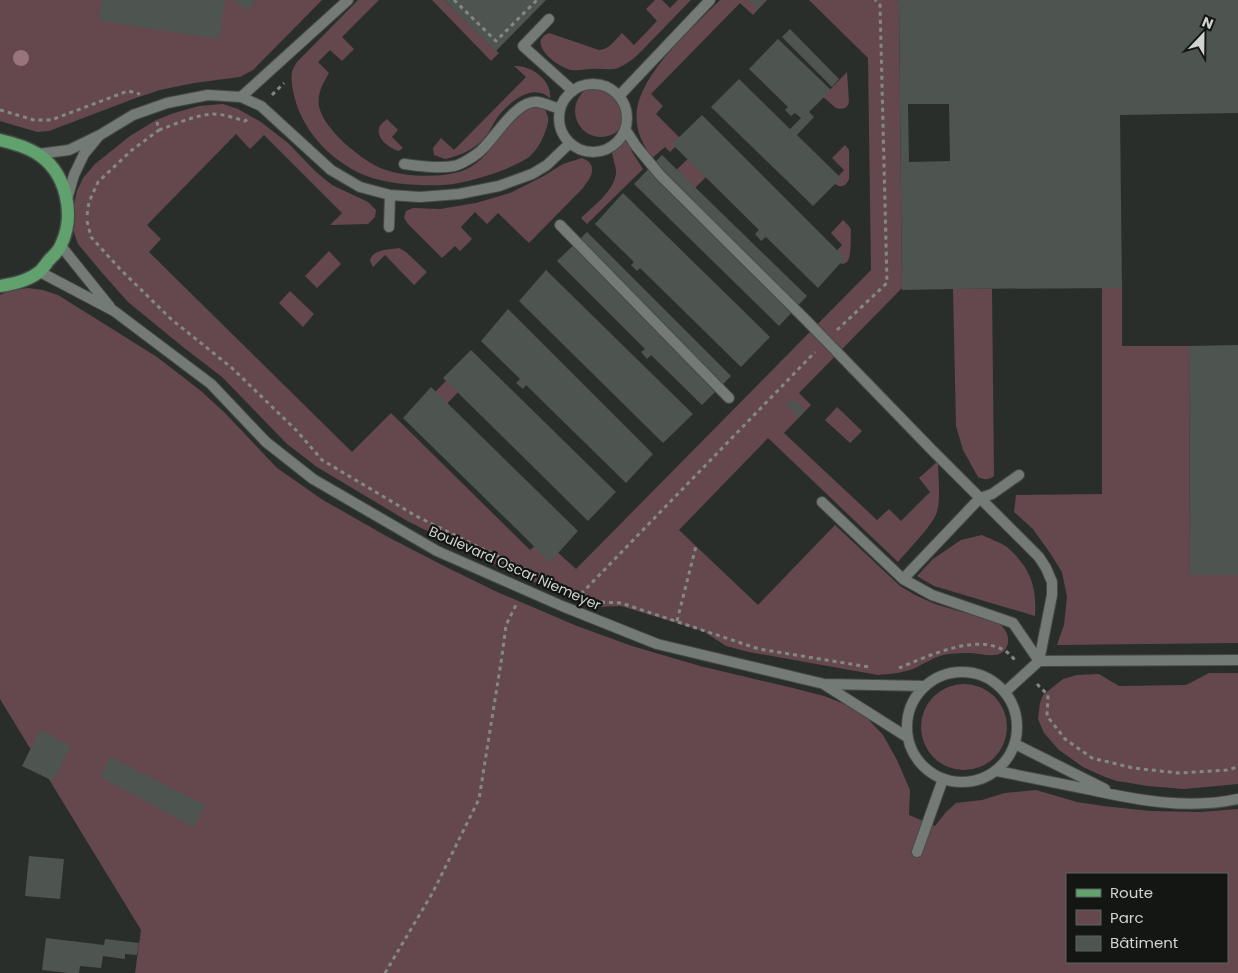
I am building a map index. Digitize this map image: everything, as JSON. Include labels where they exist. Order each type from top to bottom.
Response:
[{"type":"main road","points":[[0,140],[19,144],[38,154],[51,166],[61,182],[67,199],[68,223],[61,246],[40,272],[14,284],[0,286]]},
{"type":"street","points":[[241,97],[348,0]]},
{"type":"street","points":[[619,96],[710,0]]},
{"type":"street","points":[[549,18],[523,46],[572,91]]},
{"type":"street","points":[[602,85],[611,89],[619,96],[626,108],[627,115],[625,129],[616,143],[610,148],[594,152],[577,148],[570,143],[562,131],[559,116],[560,109],[572,91],[581,86],[602,85]]},
{"type":"street","points":[[38,154],[69,150],[100,135],[133,115],[167,103],[208,95],[241,97],[261,106],[331,170],[360,187],[390,195],[420,197],[460,194],[499,186],[532,174],[546,165],[570,143]]},
{"type":"street","points":[[404,164],[430,168],[455,166],[478,153],[504,123],[529,103],[538,102],[560,109]]},
{"type":"street","points":[[625,129],[636,146],[660,175],[1039,556],[1052,582],[1052,595],[1039,661],[1005,692]]},
{"type":"street","points":[[67,199],[74,175],[84,154],[100,135]]},
{"type":"street","points":[[388,227],[390,195]]},
{"type":"street","points":[[560,225],[729,398]]},
{"type":"street","name":"Boulevard Oscar Niemeyer","points":[[61,246],[114,311]]},
{"type":"street","name":"Boulevard Oscar Niemeyer","points":[[40,272],[114,311],[211,384],[266,442],[313,478],[437,551],[524,590],[657,644],[824,684],[925,686]]},
{"type":"street","points":[[903,579],[980,498],[992,494],[1019,476]]},
{"type":"street","points":[[822,502],[903,579],[932,595],[1013,623],[1039,661]]},
{"type":"street","points":[[1039,661],[1238,660]]},
{"type":"street","points":[[957,672],[975,674],[992,681],[1005,692],[1012,704],[1017,730],[1015,744],[1008,759],[996,771],[980,780],[961,782],[942,779],[926,770],[914,755],[907,737],[907,719],[913,701],[925,686],[940,676],[957,672]]},
{"type":"street","name":"Boulevard Oscar Niemeyer","points":[[824,684],[907,737]]},
{"type":"street","points":[[1015,744],[1117,796]]},
{"type":"street","points":[[996,771],[1117,796],[1170,804],[1221,803],[1238,799]]},
{"type":"street","points":[[917,852],[942,779]]},
{"type":"path","points":[[454,0],[496,41],[537,0]]},
{"type":"path","points":[[0,110],[34,120],[52,120],[128,91],[144,96],[159,130]]},
{"type":"path","points":[[261,106],[245,121],[214,114],[193,118],[159,130],[132,150],[98,182],[86,218],[91,237],[120,269],[171,319],[232,368],[296,431],[322,460],[416,516],[492,554],[546,578]]},
{"type":"path","points":[[676,621],[696,546]]},
{"type":"path","points":[[385,973],[433,892],[479,799],[506,625],[524,590]]},
{"type":"path","points":[[581,594],[588,597]]},
{"type":"path","points":[[596,600],[603,603],[621,603],[759,649],[870,667]]},
{"type":"path","points":[[896,669],[944,650],[960,646],[981,644],[994,647],[1007,652],[1048,695],[1047,716],[1065,739],[1092,758],[1133,768],[1178,773],[1227,770],[1238,767]]},
{"type":"green space","points":[[0,0],[322,0],[253,70],[240,77],[160,90],[49,131],[37,132],[0,121]]},
{"type":"green space","points":[[358,0],[379,0],[342,37],[354,49],[342,61],[330,50],[318,62],[329,73],[320,93],[319,106],[322,115],[335,134],[355,152],[383,169],[401,174],[421,176],[450,174],[465,170],[482,159],[508,121],[517,113],[530,105],[543,106],[548,116],[548,122],[539,145],[529,157],[511,167],[488,176],[452,184],[419,185],[371,178],[350,168],[334,157],[314,137],[298,109],[292,82],[292,72],[297,62]]},
{"type":"green space","points":[[432,0],[444,0],[499,53],[491,61]]},
{"type":"green space","points":[[655,0],[662,0],[670,8],[678,0],[691,0],[638,54],[618,68],[571,70],[551,59],[542,48],[541,42],[543,37],[549,33],[603,50],[622,33],[634,45],[657,21],[646,9]]},
{"type":"green space","points":[[720,0],[767,0],[753,15],[740,3],[651,94],[663,106],[656,114],[682,140],[670,152],[665,147],[652,158],[640,137],[637,123],[638,107],[644,90],[653,73],[666,56]]},
{"type":"green space","points":[[809,0],[896,0],[899,3],[902,288],[799,393],[811,405],[784,433],[877,520],[889,509],[901,521],[930,492],[919,478],[938,461],[939,493],[937,512],[925,531],[898,562],[768,438],[679,530],[758,605],[835,525],[900,586],[915,595],[935,604],[999,623],[1006,632],[1008,643],[1006,649],[998,654],[948,654],[934,658],[913,669],[878,675],[749,652],[726,646],[703,631],[621,606],[594,607],[515,574],[409,522],[317,467],[287,444],[222,377],[128,302],[78,244],[73,230],[74,204],[83,178],[95,164],[130,136],[156,120],[199,106],[223,104],[238,109],[261,122],[288,143],[315,171],[332,185],[368,202],[376,210],[375,217],[368,224],[330,225],[342,213],[264,135],[250,149],[236,134],[147,225],[161,239],[149,252],[352,452],[391,413],[530,550],[543,539],[576,569],[871,270],[868,58]]},
{"type":"green space","points":[[514,66],[527,68],[539,75],[548,85],[550,98],[534,92],[523,95],[504,110],[485,137],[472,148],[445,159],[434,155],[433,148],[441,138],[454,150],[526,77]]},
{"type":"green space","points":[[847,72],[849,102],[845,108],[840,109],[823,97]]},
{"type":"green space","points":[[596,85],[606,85],[615,89],[623,97],[627,111],[623,125],[615,133],[606,137],[596,137],[587,133],[579,125],[575,116],[575,106],[579,97],[587,89]]},
{"type":"green space","points":[[387,119],[398,130],[392,137],[403,148],[399,151],[388,146],[380,136],[381,124]]},
{"type":"green space","points":[[628,139],[632,152],[643,169],[587,224],[581,218],[603,197],[613,184],[616,170],[612,153]]},
{"type":"green space","points":[[845,145],[849,150],[849,179],[846,184],[840,186],[833,182],[844,170],[832,158]]},
{"type":"green space","points":[[695,152],[709,174],[693,190],[670,176]]},
{"type":"green space","points":[[582,158],[591,165],[592,172],[589,179],[583,188],[529,243],[498,213],[487,224],[475,212],[461,227],[472,239],[460,251],[455,246],[442,258],[404,218],[406,211],[413,208],[440,209],[476,203],[510,193],[563,164]]},
{"type":"green space","points":[[843,220],[851,230],[849,257],[844,264],[831,257],[842,245],[831,233]]},
{"type":"green space","points":[[399,248],[406,252],[427,272],[414,285],[385,255],[373,267],[370,261],[371,257],[377,252]]},
{"type":"green space","points":[[329,251],[341,264],[317,288],[305,276]]},
{"type":"green space","points":[[28,288],[58,295],[157,357],[201,391],[225,413],[277,468],[323,500],[388,537],[495,591],[577,626],[632,646],[700,666],[824,696],[847,705],[868,719],[883,735],[897,760],[910,790],[909,815],[935,826],[956,803],[982,800],[1005,793],[1036,790],[1077,802],[1151,811],[1200,812],[1238,809],[1238,973],[135,973],[141,930],[0,699],[0,295],[9,291]]},
{"type":"green space","points":[[1102,288],[1122,288],[1122,346],[1189,346],[1190,575],[1238,575],[1238,643],[1057,645],[1064,625],[1067,597],[1062,572],[1033,529],[1014,512],[1016,495],[1102,494]]},
{"type":"green space","points":[[953,289],[992,289],[994,476],[988,479],[978,477],[963,450],[956,426]]},
{"type":"green space","points":[[290,291],[314,314],[303,327],[279,303]]},
{"type":"green space","points":[[453,374],[465,385],[441,410],[429,398]]},
{"type":"green space","points":[[837,407],[862,431],[850,443],[825,420]]},
{"type":"green space","points":[[982,535],[1007,547],[1021,562],[1033,586],[1035,616],[934,586],[917,576],[933,559],[961,540]]},
{"type":"green space","points":[[1209,673],[1238,673],[1238,784],[1184,789],[1117,781],[1083,767],[1059,750],[1044,733],[1038,719],[1043,695],[1063,679],[1077,675],[1099,674],[1119,686],[1186,685]]},
{"type":"green space","points":[[956,684],[972,684],[981,687],[995,696],[1004,710],[1007,727],[1004,744],[995,758],[981,767],[972,770],[956,770],[940,763],[928,751],[921,735],[921,719],[928,703],[940,691]]},
{"type":"building","points":[[102,0],[225,0],[219,39],[99,21]]},
{"type":"building","points":[[234,0],[256,0],[247,11]]},
{"type":"building","points":[[444,0],[546,0],[496,51]]},
{"type":"building","points":[[749,0],[762,0],[764,3],[758,9]]},
{"type":"building","points":[[896,0],[1238,0],[1238,113],[1120,115],[1122,288],[902,290],[899,3]],"holes":[[[908,104],[949,104],[950,161],[909,162]]]},
{"type":"building","points":[[790,29],[839,79],[832,87],[782,37]]},
{"type":"building","points":[[778,39],[831,90],[809,112],[814,117],[797,135],[841,178],[813,206],[711,107],[739,79],[790,129],[801,118],[795,113],[791,116],[785,110],[788,107],[749,69]]},
{"type":"building","points":[[702,115],[845,258],[818,288],[766,237],[761,241],[755,234],[759,230],[672,144]]},
{"type":"building","points":[[662,155],[807,296],[779,326],[634,184]]},
{"type":"building","points":[[623,193],[770,337],[741,367],[640,268],[637,271],[631,265],[634,262],[595,224]]},
{"type":"building","points":[[587,232],[731,376],[702,405],[651,355],[647,359],[641,352],[645,349],[557,261]]},
{"type":"building","points":[[546,270],[693,414],[663,443],[519,301]]},
{"type":"building","points":[[508,309],[653,454],[626,483],[526,385],[523,389],[516,383],[520,379],[481,341]]},
{"type":"building","points":[[1238,345],[1238,575],[1190,575],[1189,346]]},
{"type":"building","points":[[471,350],[616,492],[588,521],[443,378]]},
{"type":"building","points":[[431,387],[578,531],[550,562],[403,418]]},
{"type":"building","points":[[793,399],[805,411],[799,417],[787,405]]},
{"type":"building","points":[[40,730],[71,746],[53,781],[22,766]]},
{"type":"building","points":[[110,757],[205,805],[194,827],[100,777]]},
{"type":"building","points":[[29,856],[64,859],[60,899],[25,896]]},
{"type":"building","points":[[46,938],[104,945],[105,939],[139,943],[137,955],[125,954],[125,959],[103,956],[101,968],[80,966],[79,973],[68,973],[42,970]]}]
